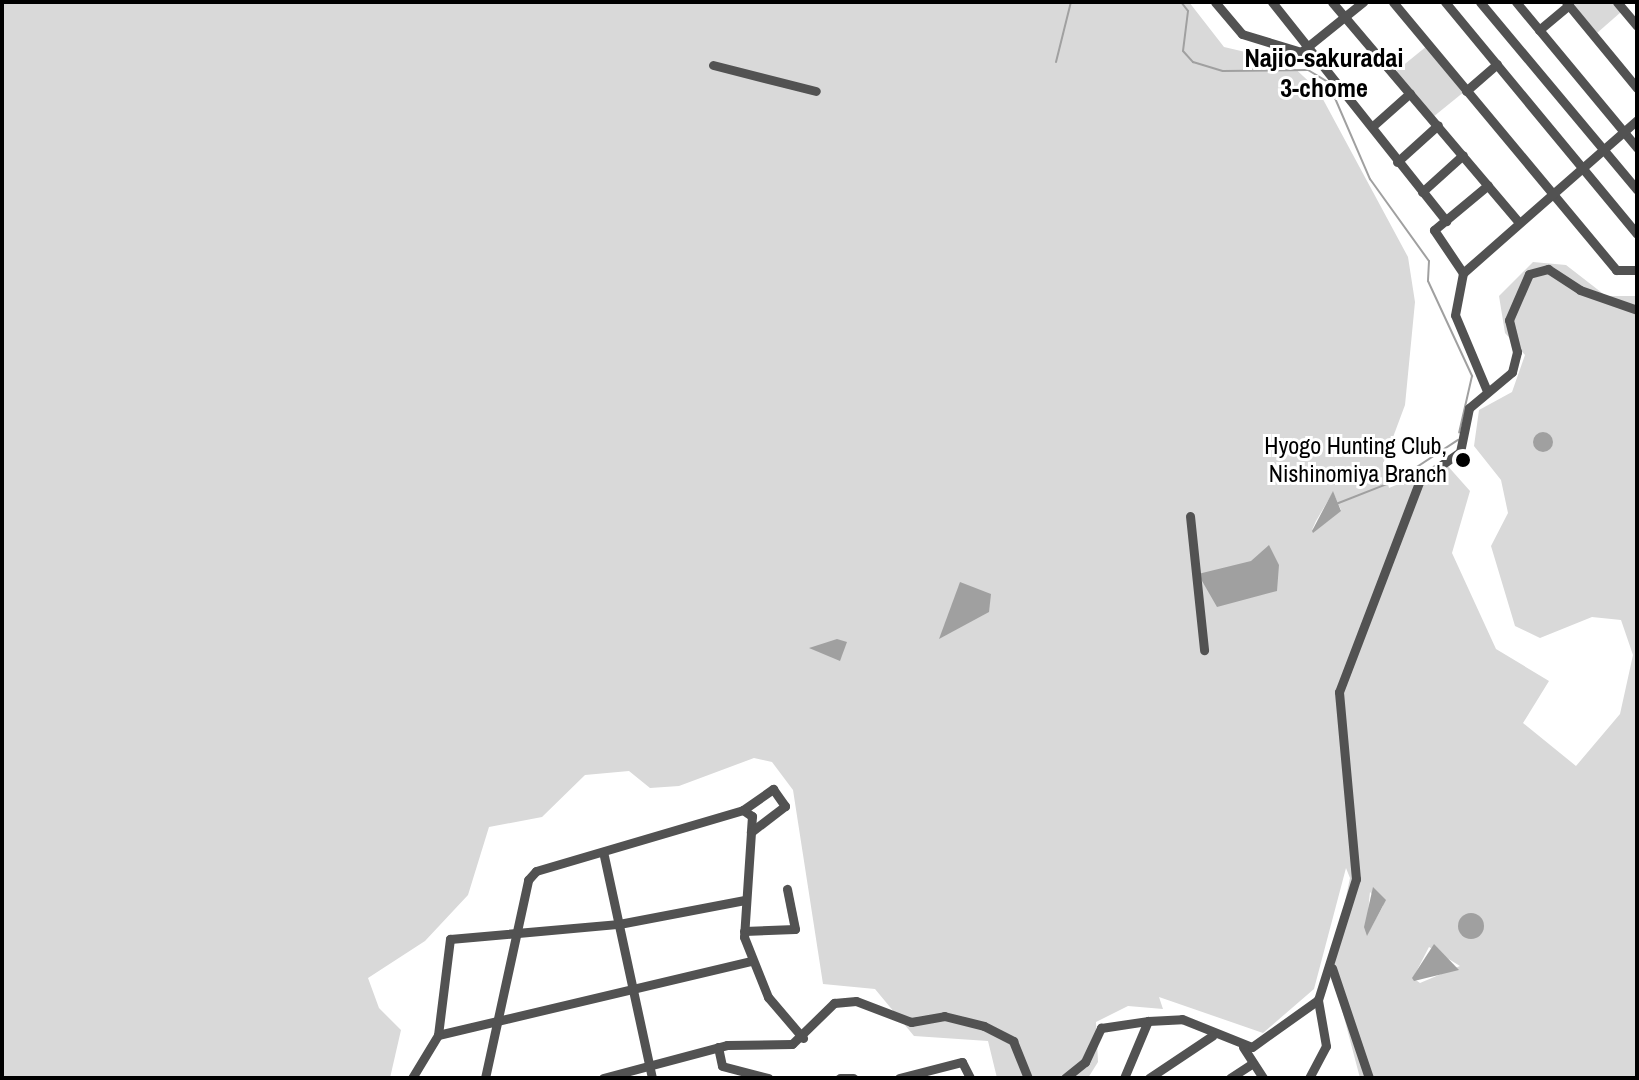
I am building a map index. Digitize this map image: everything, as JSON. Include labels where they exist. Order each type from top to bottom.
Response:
[{"type":"street","points":[[1215,2],[1242,34],[1301,52],[1363,2]]},
{"type":"street","points":[[1272,2],[1374,125],[1397,162],[1446,221]]},
{"type":"street","points":[[1332,2],[1518,221]]},
{"type":"street","points":[[1393,2],[1616,270],[1637,270]]},
{"type":"street","points":[[1445,2],[1637,234]]},
{"type":"street","points":[[1480,2],[1637,190]]},
{"type":"street","points":[[1516,2],[1637,148]]},
{"type":"street","points":[[1617,2],[1637,26]]},
{"type":"street","points":[[1539,30],[1567,4],[1637,88]]},
{"type":"street","points":[[1466,91],[1497,64]]},
{"type":"street","points":[[713,65],[816,91]]},
{"type":"street","points":[[1374,125],[1410,93]]},
{"type":"street","points":[[1487,391],[1455,315],[1463,273],[1518,221],[1637,120]]},
{"type":"street","points":[[1397,162],[1438,125]]},
{"type":"street","points":[[1422,192],[1463,155]]},
{"type":"street","points":[[1463,273],[1434,230],[1488,185]]},
{"type":"street","points":[[1065,1078],[1085,1062],[1101,1028],[1182,1019],[1212,1036],[1243,1047],[1260,1044],[1318,1000],[1332,968],[1356,879],[1339,692],[1420,480],[1460,452],[1469,408],[1512,372],[1517,352],[1509,320],[1529,274],[1548,269],[1580,290],[1637,310]]},
{"type":"street","points":[[1190,516],[1204,650]]},
{"type":"street","points":[[485,1078],[515,934],[536,871],[604,856],[743,810],[773,789],[785,806],[751,832]]},
{"type":"street","points":[[743,810],[752,816],[744,931],[750,961],[780,1016],[803,1038]]},
{"type":"street","points":[[604,856],[652,1078]]},
{"type":"street","points":[[744,931],[795,929],[787,889]]},
{"type":"street","points":[[412,1078],[438,1035],[450,939],[619,924],[745,900]]},
{"type":"street","points":[[438,1035],[750,961]]},
{"type":"street","points":[[1332,968],[1369,1078]]},
{"type":"street","points":[[1309,1078],[1326,1046],[1318,1000]]},
{"type":"street","points":[[603,1078],[718,1047],[803,1038],[834,1003],[872,1003],[911,1022],[944,1016],[1006,1036],[1028,1078]]},
{"type":"street","points":[[1124,1078],[1148,1021]]},
{"type":"street","points":[[1154,1077],[1212,1036]]},
{"type":"street","points":[[718,1047],[722,1066],[768,1078]]},
{"type":"street","points":[[1243,1047],[1263,1078]]},
{"type":"street","points":[[899,1078],[962,1062],[970,1078]]},
{"type":"street","points":[[1230,1078],[1253,1063]]},
{"type":"street","points":[[840,1078],[853,1078]]},
{"type":"shaded area","points":[[2,2],[1189,2],[1224,47],[1288,62],[1318,90],[1408,257],[1415,302],[1405,405],[1383,464],[1389,488],[1446,464],[1470,491],[1452,553],[1496,649],[1549,681],[1523,723],[1576,766],[1620,714],[1633,655],[1621,620],[1592,617],[1540,638],[1515,626],[1491,546],[1508,513],[1501,480],[1474,446],[1479,410],[1512,392],[1525,355],[1505,333],[1499,296],[1533,262],[1566,265],[1606,296],[1637,296],[1637,1078],[1360,1078],[1331,968],[1350,878],[1346,868],[1314,989],[1263,1033],[1159,997],[1163,1009],[1128,1006],[1096,1022],[1098,1062],[1088,1078],[997,1078],[988,1041],[914,1036],[875,989],[823,984],[793,790],[772,762],[754,758],[679,786],[650,788],[629,771],[585,775],[542,817],[489,827],[468,895],[425,941],[368,978],[379,1008],[401,1030],[390,1078],[2,1078]],"holes":[[[1333,492],[1341,510],[1312,530],[1316,521]],[[1370,892],[1383,906],[1367,935]],[[1429,947],[1460,966],[1420,983],[1413,978]]]},
{"type":"shaded area","points":[[1571,2],[1612,2],[1621,12],[1597,33]]},
{"type":"shaded area","points":[[1427,46],[1464,92],[1433,117],[1396,71]]},
{"type":"shaded area","points":[[1539,432],[1547,432],[1553,442],[1547,452],[1539,452],[1533,446],[1533,438]]},
{"type":"shaded area","points":[[1333,491],[1341,511],[1313,533],[1312,531]]},
{"type":"shaded area","points":[[1269,545],[1279,565],[1277,591],[1217,607],[1198,574],[1251,561]]},
{"type":"shaded area","points":[[960,582],[991,594],[989,612],[939,639]]},
{"type":"shaded area","points":[[837,639],[847,642],[840,661],[809,648]]},
{"type":"shaded area","points":[[1373,887],[1386,900],[1367,936],[1364,927]]},
{"type":"shaded area","points":[[1471,913],[1480,917],[1484,926],[1480,935],[1471,939],[1462,935],[1458,926],[1462,917]]},
{"type":"shaded area","points":[[1434,944],[1459,970],[1414,981],[1412,978]]},
{"type":"waterway","points":[[1056,62],[1071,2]]},
{"type":"waterway","points":[[1181,2],[1188,11],[1183,51],[1193,62],[1223,71],[1308,70],[1328,82],[1370,179],[1429,261],[1428,281],[1472,376],[1459,433]]},
{"type":"waterway","points":[[1336,504],[1397,480],[1458,440]]},
{"type":"place","name":"Hyogo Hunting Club, Nishinomiya Branch","points":[[1463,460]]},
{"type":"district","name":"Najio-sakuradai 3-chome","points":[[1324,73]]}]
